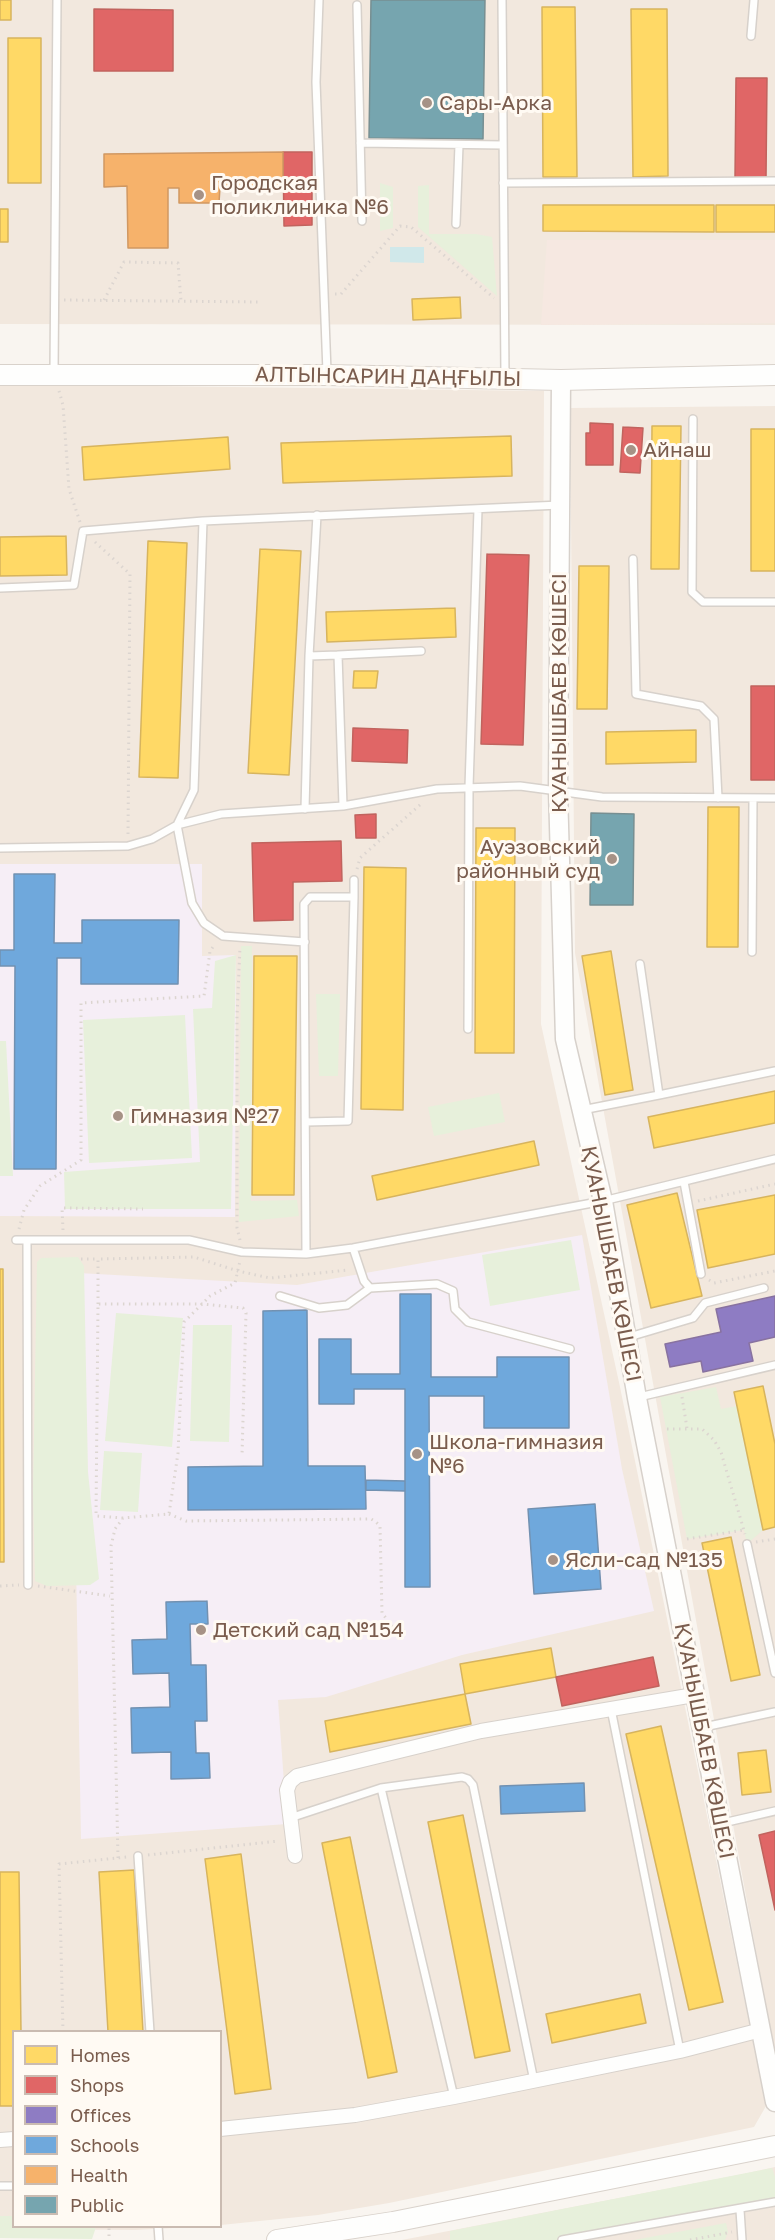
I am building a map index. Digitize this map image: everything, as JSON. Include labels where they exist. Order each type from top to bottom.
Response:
[{"type":"main road","name":"АЛТЫНСАРИН ДАҢҒЫЛЫ","points":[[0,375],[328,375],[561,380],[775,375]]},
{"type":"main road","points":[[277,2240],[306,2239],[775,2146]]},
{"type":"street","name":"ҚУАНЫШБАЕВ КӨШЕСІ","points":[[561,380],[558,790],[565,1040],[579,1110],[603,1201],[637,1398],[775,2102]]},
{"type":"street","points":[[295,1856],[287,1790],[290,1782],[297,1776],[481,1731],[694,1695]]},
{"type":"street","points":[[222,2129],[355,2115],[454,2097],[680,2051],[761,2030]]},
{"type":"lane","points":[[54,376],[57,0]]},
{"type":"lane","points":[[319,0],[316,82],[328,375]]},
{"type":"lane","points":[[502,0],[505,377]]},
{"type":"lane","points":[[752,36],[754,0]]},
{"type":"lane","points":[[357,5],[362,221]]},
{"type":"lane","points":[[360,143],[503,145]]},
{"type":"lane","points":[[456,224],[459,145]]},
{"type":"lane","points":[[503,183],[775,181]]},
{"type":"lane","points":[[693,418],[692,592],[703,602],[775,602]]},
{"type":"lane","points":[[0,588],[74,585],[83,531],[203,521],[560,505]]},
{"type":"lane","points":[[468,1029],[470,788],[478,508]]},
{"type":"lane","points":[[305,809],[309,656],[317,515]]},
{"type":"lane","points":[[203,521],[195,790],[177,825],[192,903],[204,923],[223,936],[305,942]]},
{"type":"lane","points":[[633,559],[636,694],[701,706],[714,719],[718,798]]},
{"type":"lane","points":[[309,656],[421,651]]},
{"type":"lane","points":[[338,655],[342,806]]},
{"type":"lane","points":[[0,848],[128,846],[152,839],[177,825],[221,814],[342,806],[437,789],[520,786],[602,796],[775,798]]},
{"type":"lane","points":[[752,952],[753,798]]},
{"type":"lane","points":[[306,1122],[348,1121],[354,880]]},
{"type":"lane","points":[[306,1254],[306,899],[310,897],[354,897]]},
{"type":"lane","points":[[640,964],[659,1095]]},
{"type":"lane","points":[[579,1110],[775,1071]]},
{"type":"lane","points":[[16,1240],[189,1240],[242,1252],[306,1254],[353,1248],[603,1201],[775,1159]]},
{"type":"lane","points":[[684,1182],[701,1274]]},
{"type":"lane","points":[[27,1240],[28,1585]]},
{"type":"lane","points":[[353,1248],[370,1288]]},
{"type":"lane","points":[[280,1296],[319,1308],[347,1305],[370,1288],[438,1284],[453,1291],[455,1310],[468,1322],[570,1349]]},
{"type":"lane","points":[[626,1337],[693,1318],[705,1303],[764,1288]]},
{"type":"lane","points":[[637,1398],[775,1367]]},
{"type":"lane","points":[[747,1544],[775,1673]]},
{"type":"lane","points":[[611,1709],[680,2051]]},
{"type":"lane","points":[[701,1728],[775,1712]]},
{"type":"lane","points":[[290,1818],[381,1788],[462,1777],[473,1785],[534,2081]]},
{"type":"lane","points":[[381,1788],[454,2097]]},
{"type":"lane","points":[[720,1824],[775,1811]]},
{"type":"lane","points":[[138,1856],[150,2030]]},
{"type":"lane","points":[[562,2240],[775,2202]]},
{"type":"lane","points":[[740,2210],[742,2240]]},
{"type":"path","points":[[324,296],[341,294],[400,226],[411,227],[504,307]]},
{"type":"path","points":[[104,300],[124,262],[178,263],[181,301]]},
{"type":"path","points":[[54,300],[259,302]]},
{"type":"path","points":[[54,376],[63,405],[69,489],[83,531],[130,574],[128,846]]},
{"type":"path","points":[[354,880],[360,858],[437,789]]},
{"type":"path","points":[[16,1240],[24,1210],[40,1186],[81,1160],[81,1003],[204,996],[210,951],[223,936]]},
{"type":"path","points":[[169,1514],[178,1453],[184,1322],[210,1296],[236,1283],[242,1252],[237,1228],[237,1016],[241,939]]},
{"type":"path","points":[[688,1204],[775,1184]]},
{"type":"path","points":[[63,1223],[62,1208],[143,1209]]},
{"type":"path","points":[[81,1259],[194,1257],[238,1272],[270,1278],[360,1268]]},
{"type":"path","points":[[98,1259],[96,1515],[123,1518],[169,1514],[186,1521],[370,1519],[380,1526],[382,1612],[392,1626],[408,1632]]},
{"type":"path","points":[[701,1274],[714,1283],[775,1272]]},
{"type":"path","points":[[98,1304],[201,1304],[243,1308],[246,1312],[242,1455]]},
{"type":"path","points":[[681,1392],[687,1428]]},
{"type":"path","points":[[667,1429],[702,1429],[714,1440],[720,1452],[744,1530],[687,1539]]},
{"type":"path","points":[[118,1858],[110,1596],[111,1546],[115,1529],[123,1518]]},
{"type":"path","points":[[747,1544],[775,1539]]},
{"type":"path","points":[[0,1586],[28,1585],[110,1596]]},
{"type":"path","points":[[63,2030],[59,1864],[293,1840]]},
{"type":"path","points":[[109,2228],[109,2236]]},
{"type":"path","points":[[690,2240],[741,2230]]},
{"type":"shaded area","points":[[0,0],[775,0],[775,325],[0,324]]},
{"type":"shaded area","points":[[547,240],[775,240],[775,323],[541,325]]},
{"type":"shaded area","points":[[0,384],[544,391],[541,1024],[620,1387],[766,2106],[754,2127],[389,2203],[318,2215],[222,2225],[222,2030],[12,2030],[12,2228],[173,2228],[0,2229]]},
{"type":"shaded area","points":[[775,406],[775,2056],[575,953],[570,408]]},
{"type":"shaded area","name":"Гимназия №27","points":[[0,864],[202,864],[202,956],[236,955],[235,1217],[0,1216]]},
{"type":"shaded area","points":[[582,1235],[622,1469],[654,1611],[462,1655],[326,1697],[278,1700],[287,1824],[81,1839],[76,1563],[42,1271],[297,1285]]},
{"type":"shaded area","points":[[775,2167],[775,2240],[402,2240],[743,2174]]},
{"type":"green space","points":[[380,183],[393,187],[393,228],[380,231]]},
{"type":"green space","points":[[429,185],[429,234],[476,234],[492,237],[497,296],[418,227],[418,186]]},
{"type":"green space","points":[[241,946],[252,946],[251,1201],[297,1200],[299,1216],[239,1222]]},
{"type":"green space","points":[[236,955],[231,1209],[65,1209],[64,1172],[200,1162],[193,1009],[212,1008],[215,961]]},
{"type":"green space","points":[[316,994],[340,994],[338,1076],[319,1076]]},
{"type":"green space","points":[[185,1015],[192,1158],[89,1163],[83,1020]]},
{"type":"green space","points":[[0,1041],[6,1041],[13,1176],[0,1176]]},
{"type":"green space","points":[[499,1093],[505,1122],[434,1136],[428,1107]]},
{"type":"green space","points":[[571,1240],[580,1290],[490,1306],[482,1255]]},
{"type":"green space","points":[[78,1257],[84,1266],[88,1472],[99,1579],[90,1585],[47,1586],[35,1581],[33,1492],[37,1262],[41,1258]]},
{"type":"green space","points":[[116,1313],[183,1318],[172,1447],[105,1441]]},
{"type":"green space","points":[[193,1325],[232,1325],[229,1442],[190,1441]]},
{"type":"green space","points":[[716,1387],[721,1409],[737,1406],[763,1530],[747,1544],[744,1530],[687,1539],[660,1397]]},
{"type":"green space","points":[[104,1451],[142,1453],[138,1512],[100,1510]]},
{"type":"green space","points":[[772,2168],[775,2177],[775,2202],[556,2240],[450,2240],[450,2231]]},
{"type":"green space","points":[[0,2216],[12,2216],[12,2228],[96,2228],[92,2239],[0,2238]]},
{"type":"green space","points":[[726,2223],[728,2232],[725,2240],[634,2240]]},
{"type":"water","points":[[390,247],[424,247],[424,263],[390,262]]},
{"type":"building: Homes","points":[[0,0],[11,0],[11,20],[0,20]]},
{"type":"building: Homes","points":[[542,7],[575,7],[577,177],[543,177]]},
{"type":"building: Homes","points":[[631,9],[667,9],[668,176],[633,177]]},
{"type":"building: Homes","points":[[8,38],[41,38],[41,183],[8,183]]},
{"type":"building: Homes","points":[[543,205],[714,205],[714,232],[543,231]]},
{"type":"building: Homes","points":[[716,205],[775,205],[775,232],[716,232]]},
{"type":"building: Homes","points":[[0,209],[8,209],[8,242],[0,242]]},
{"type":"building: Homes","points":[[460,297],[461,318],[413,320],[412,299]]},
{"type":"building: Homes","points":[[652,426],[681,426],[679,569],[651,569]]},
{"type":"building: Homes","points":[[751,429],[775,429],[775,571],[751,571]]},
{"type":"building: Homes","points":[[511,436],[512,476],[283,483],[281,443]]},
{"type":"building: Homes","points":[[228,437],[230,469],[84,480],[82,447]]},
{"type":"building: Homes","points":[[66,536],[67,575],[0,576],[0,537]]},
{"type":"building: Homes","points":[[148,541],[187,543],[178,778],[139,777]]},
{"type":"building: Homes","points":[[260,549],[301,551],[289,775],[248,773]]},
{"type":"building: Homes","points":[[579,566],[609,566],[607,709],[577,709]]},
{"type":"building: Homes","points":[[455,608],[456,637],[327,642],[326,612]]},
{"type":"building: Homes","points":[[354,671],[378,671],[376,688],[353,688]]},
{"type":"building: Homes","points":[[696,730],[696,762],[606,764],[606,732]]},
{"type":"building: Homes","points":[[708,807],[739,807],[738,947],[707,947]]},
{"type":"building: Homes","points":[[476,828],[515,828],[514,1053],[475,1053]]},
{"type":"building: Homes","points":[[364,867],[406,868],[403,1110],[361,1109]]},
{"type":"building: Homes","points":[[611,951],[633,1090],[605,1095],[582,956]]},
{"type":"building: Homes","points":[[254,956],[297,956],[294,1195],[252,1195]]},
{"type":"building: Homes","points":[[775,1091],[775,1123],[654,1148],[648,1117]]},
{"type":"building: Homes","points":[[534,1141],[539,1165],[377,1200],[372,1176]]},
{"type":"building: Homes","points":[[677,1193],[702,1296],[651,1308],[627,1205]]},
{"type":"building: Homes","points":[[775,1195],[775,1254],[708,1268],[697,1210]]},
{"type":"building: Homes","points":[[0,1269],[3,1269],[4,1562],[0,1562]]},
{"type":"building: Homes","points":[[763,1386],[775,1444],[775,1527],[763,1530],[734,1392]]},
{"type":"building: Homes","points":[[731,1537],[760,1675],[731,1681],[702,1543]]},
{"type":"building: Homes","points":[[551,1648],[556,1677],[465,1694],[460,1664]]},
{"type":"building: Homes","points":[[465,1694],[471,1724],[330,1752],[325,1721]]},
{"type":"building: Homes","points":[[661,1726],[723,2002],[689,2010],[626,1734]]},
{"type":"building: Homes","points":[[766,1750],[771,1792],[742,1795],[738,1753]]},
{"type":"building: Homes","points":[[463,1815],[510,2051],[475,2058],[428,1822]]},
{"type":"building: Homes","points":[[350,1837],[397,2072],[368,2078],[322,1843]]},
{"type":"building: Homes","points":[[241,1854],[271,2089],[235,2094],[205,1859]]},
{"type":"building: Homes","points":[[134,1870],[143,2030],[108,2030],[99,1872]]},
{"type":"building: Homes","points":[[0,1872],[19,1872],[21,2030],[12,2030],[12,2106],[0,2106]]},
{"type":"building: Homes","points":[[640,1994],[646,2023],[552,2043],[546,2014]]},
{"type":"building: Shops","points":[[94,9],[173,10],[173,71],[94,71]]},
{"type":"building: Shops","points":[[736,78],[767,78],[766,178],[735,178]]},
{"type":"building: Shops","points":[[283,152],[312,152],[312,225],[284,226]]},
{"type":"building: Shops","points":[[590,423],[613,424],[613,465],[586,465],[586,433],[590,433]]},
{"type":"building: Shops","name":"Айнаш","points":[[623,427],[643,428],[640,473],[620,472]]},
{"type":"building: Shops","points":[[487,554],[529,555],[523,745],[481,744]]},
{"type":"building: Shops","points":[[751,686],[775,686],[775,780],[751,780]]},
{"type":"building: Shops","points":[[353,728],[408,730],[407,763],[352,761]]},
{"type":"building: Shops","points":[[376,814],[376,838],[356,838],[355,815]]},
{"type":"building: Shops","points":[[341,841],[342,881],[293,882],[293,920],[254,921],[252,843]]},
{"type":"building: Shops","points":[[653,1657],[659,1686],[562,1706],[556,1677]]},
{"type":"building: Shops","points":[[775,1831],[775,1910],[759,1835]]},
{"type":"building: Offices","points":[[775,1296],[775,1337],[749,1343],[753,1361],[703,1372],[701,1361],[670,1367],[665,1344],[721,1332],[716,1309]]},
{"type":"building: Schools","points":[[14,874],[55,874],[54,943],[82,943],[82,920],[179,920],[178,984],[81,984],[81,958],[57,958],[56,1169],[14,1169],[15,966],[0,966],[0,950],[14,950]]},
{"type":"building: Schools","name":"Школа-гимназия №6","points":[[400,1294],[431,1294],[431,1377],[497,1377],[497,1357],[569,1357],[569,1428],[484,1428],[484,1396],[429,1396],[430,1587],[405,1587],[405,1389],[354,1389],[354,1404],[319,1404],[319,1339],[351,1339],[351,1374],[400,1374]]},
{"type":"building: Schools","points":[[307,1310],[308,1466],[365,1466],[366,1509],[188,1510],[188,1467],[263,1466],[263,1311]]},
{"type":"building: Schools","points":[[366,1480],[405,1481],[405,1491],[366,1490]]},
{"type":"building: Schools","name":"Ясли-сад №135","points":[[595,1504],[601,1589],[534,1594],[528,1509]]},
{"type":"building: Schools","points":[[207,1601],[208,1624],[190,1624],[191,1665],[206,1665],[207,1721],[195,1721],[196,1753],[209,1753],[210,1778],[171,1779],[171,1752],[132,1753],[131,1708],[170,1707],[169,1673],[133,1674],[132,1640],[167,1639],[166,1602]]},
{"type":"building: Schools","points":[[584,1783],[585,1811],[501,1814],[500,1786]]},
{"type":"building: Health","name":"Городская поликлиника №6","points":[[283,152],[283,187],[220,187],[219,203],[179,203],[179,188],[168,188],[168,248],[128,248],[127,186],[104,187],[104,154]]},
{"type":"building: Public","name":"Сары-Арка","points":[[371,0],[485,0],[483,139],[369,138]]},
{"type":"building: Public","name":"Ауэзовский районный суд","points":[[591,813],[634,814],[633,905],[590,905]]},
{"type":"place","name":"Сары-Арка","points":[[427,103]]},
{"type":"place","name":"Городская поликлиника №6","points":[[199,195]]},
{"type":"place","name":"Айнаш","points":[[631,450]]},
{"type":"place","name":"Ауэзовский районный суд","points":[[612,859]]},
{"type":"place","name":"Гимназия №27","points":[[118,1116]]},
{"type":"place","name":"Школа-гимназия №6","points":[[417,1454]]},
{"type":"place","name":"Ясли-сад №135","points":[[553,1560]]},
{"type":"place","name":"Детский сад №154","points":[[201,1630]]}]
